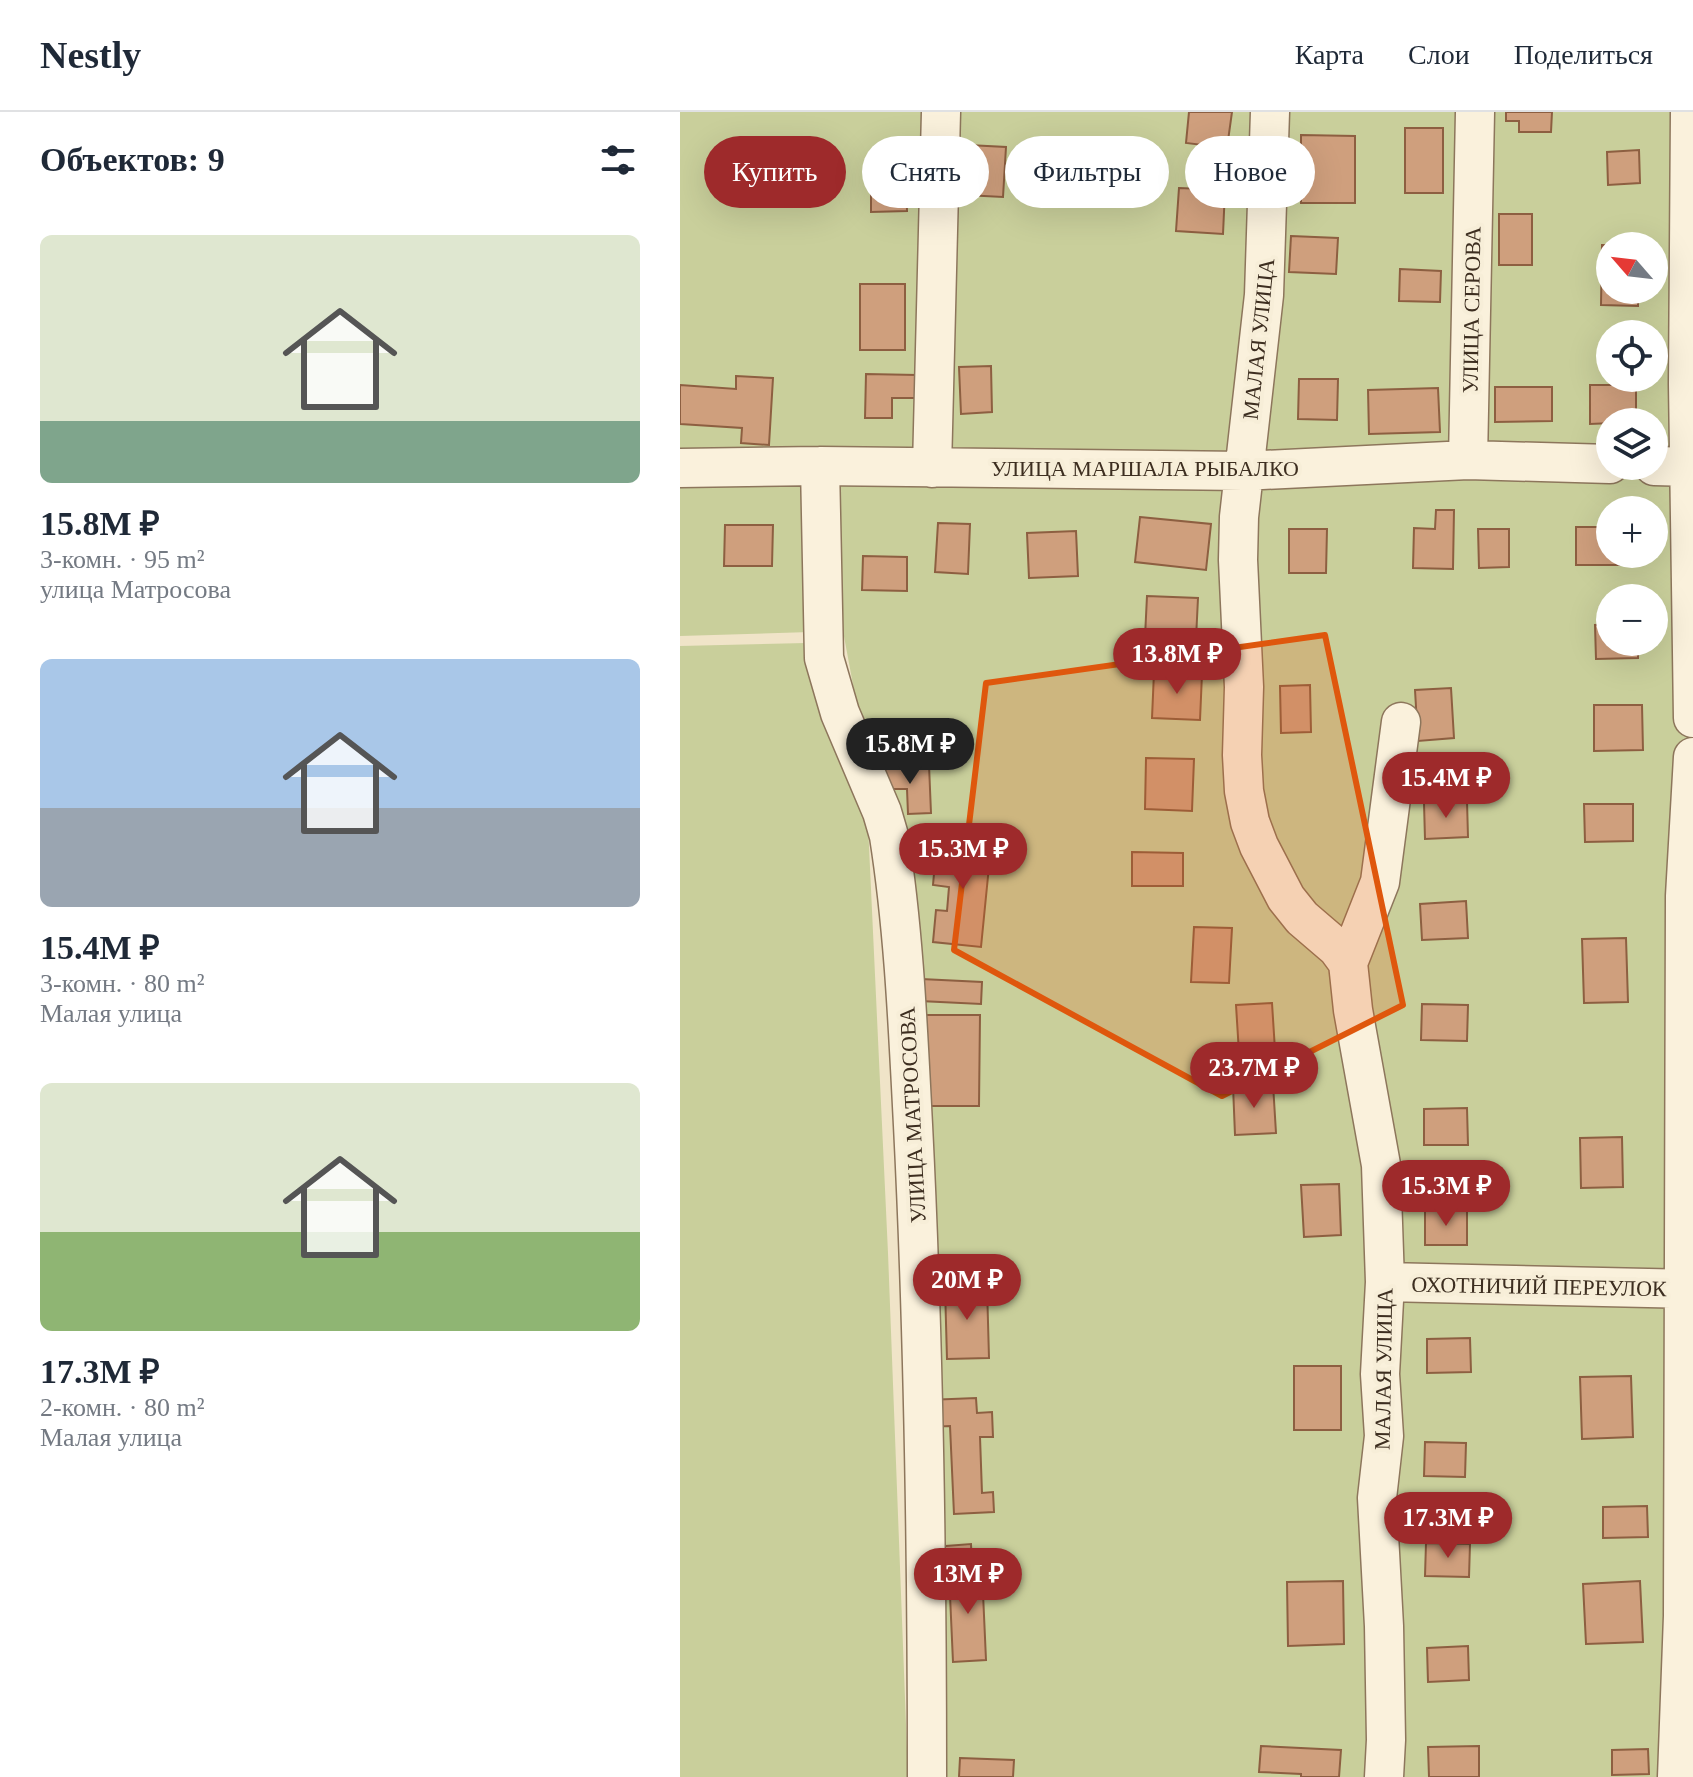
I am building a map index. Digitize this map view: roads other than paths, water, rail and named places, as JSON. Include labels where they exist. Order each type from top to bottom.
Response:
[{"type":"street","points":[[932,468],[941,112]]},
{"type":"street","name":"МАЛАЯ УЛИЦА","points":[[1270,112],[1265,279],[1243,471],[1238,560],[1244,687],[1244,791],[1259,846],[1286,898],[1348,963]]},
{"type":"street","name":"УЛИЦА СЕРОВА","points":[[1468,460],[1475,112]]},
{"type":"street","points":[[1690,112],[1679,467],[1693,718]]},
{"type":"street","name":"УЛИЦА МАРШАЛА РЫБАЛКО","points":[[680,468],[820,466],[1243,471],[1468,460],[1596,464]]},
{"type":"street","name":"УЛИЦА МАТРОСОВА","points":[[820,466],[824,658],[840,713],[889,836],[909,1040],[922,1336],[929,1699],[927,1777]]},
{"type":"street","name":"МАЛАЯ УЛИЦА","points":[[1384,1777],[1384,1641],[1377,1498],[1384,1436],[1380,1353],[1385,1282],[1381,1165],[1353,1010],[1348,963],[1380,882],[1401,722]]},
{"type":"street","points":[[1677,1777],[1683,1646],[1688,1289],[1685,896],[1693,757]]},
{"type":"street","name":"ОХОТНИЧИЙ ПЕРЕУЛОК","points":[[1385,1282],[1688,1289]]}]
